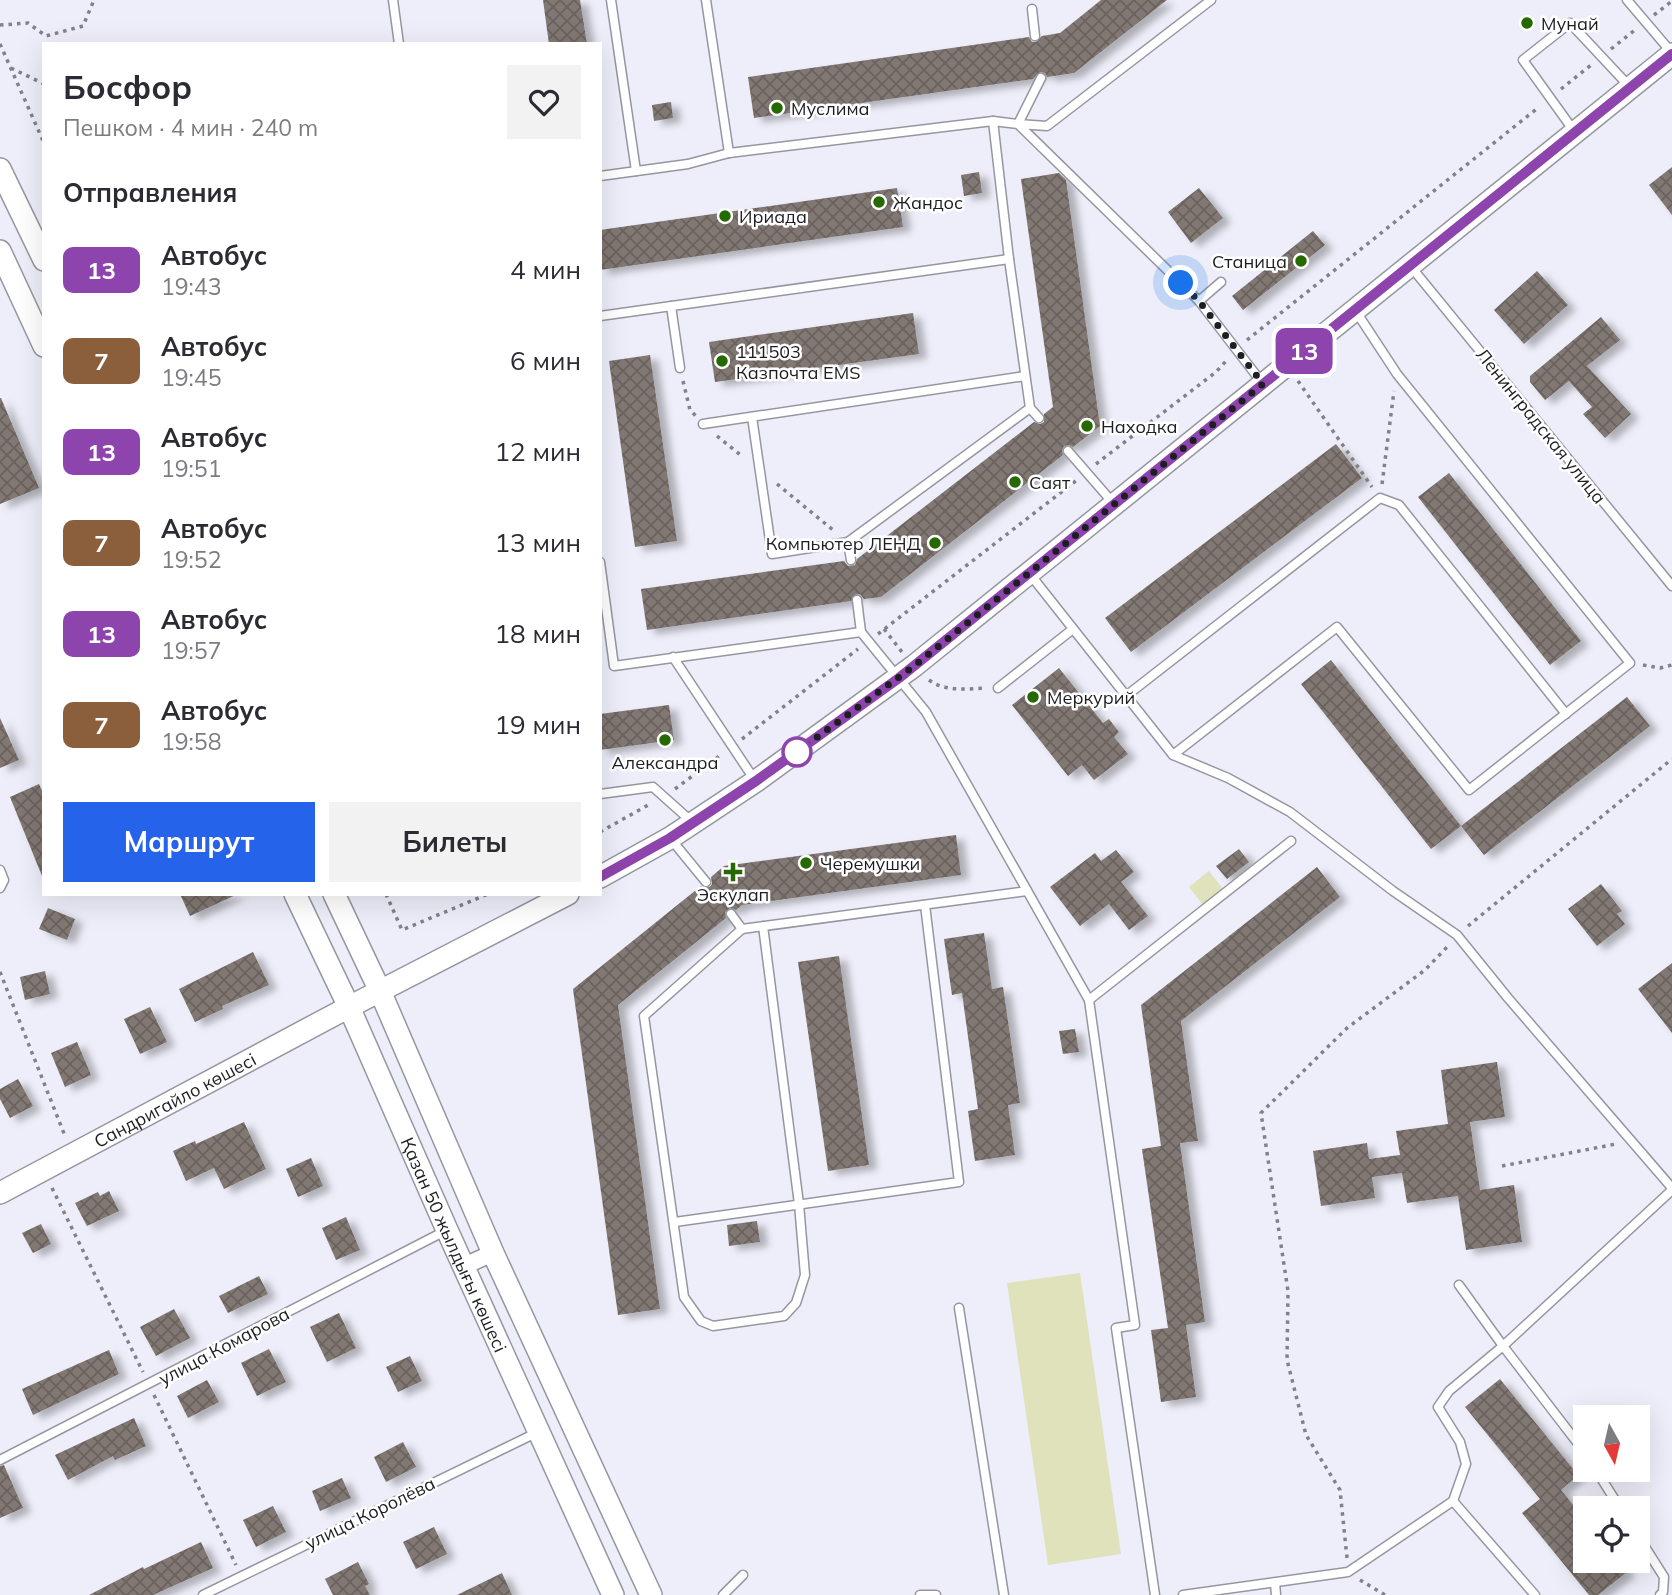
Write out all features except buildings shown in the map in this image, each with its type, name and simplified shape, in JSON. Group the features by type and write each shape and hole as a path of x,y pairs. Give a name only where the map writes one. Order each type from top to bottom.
{"street":[{"path":"602,876 670,838 756,781 906,672 1672,54"},
{"path":"0,169 42,256"},
{"path":"0,251 5,274 42,342"},
{"path":"5,274 42,258"},
{"name":"Қазан 50 жылдығы көшесі","path":"296,896 349,1007 608,1591"},
{"name":"Қазан 50 жылдығы көшесі","path":"335,896 380,991 493,1253 651,1595"},
{"path":"380,991 564,896"},
{"name":"Сандригайло көшесі","path":"0,1194 380,991"},
{"path":"464,1266 493,1253"}],"lane":[{"path":"393,0 399,42"},
{"path":"611,0 636,171"},
{"path":"706,0 729,153"},
{"path":"602,176 688,164 729,153 993,121 1046,126 1212,0"},
{"path":"1627,0 1672,54"},
{"path":"1032,9 1035,36"},
{"path":"1575,132 1523,60 1570,23 1630,88"},
{"path":"1018,124 1041,78"},
{"path":"993,121 1025,376 1030,408 1039,418"},
{"path":"1018,124 1199,301 1263,384"},
{"path":"602,316 1009,259"},
{"name":"Ленинградская улица","path":"1410,265 1672,586"},
{"path":"1199,301 1221,282"},
{"path":"671,306 680,368"},
{"path":"1173,755 1337,627 1469,790 1630,663 1397,374 1355,310"},
{"path":"703,424 1025,376"},
{"path":"752,417 772,554 848,542 1030,408"},
{"path":"1068,451 1114,504"},
{"path":"1126,695 1380,498 1399,505 1566,714"},
{"path":"848,542 851,560"},
{"path":"1029,573 1173,755 1228,778 1290,812 1393,891 1457,935 1672,1189 1503,1346 1449,1391 1438,1407 1460,1442 1466,1464 1453,1501 1348,1572 1183,1595"},
{"path":"602,577 614,666 861,632"},
{"path":"856,600 861,632 906,672 1089,1000 1136,1325 1116,1328 1155,1595"},
{"path":"998,688 1073,629"},
{"path":"673,657 756,781"},
{"path":"602,794 653,787 693,823"},
{"path":"670,838 706,881"},
{"path":"1089,1000 1291,841"},
{"path":"0,870 4,880 0,888"},
{"path":"763,926 799,1204 804,1275 796,1303 784,1316 713,1326 701,1321 684,1297 643,1016 742,929 763,926 925,905 1027,891"},
{"path":"675,1222 959,1182 925,905"},
{"path":"731,914 742,929"},
{"name":"улица Комарова","path":"0,1460 447,1230"},
{"path":"1459,1285 1573,1437"},
{"path":"959,1308 1004,1595"},
{"name":"улица Королёва","path":"203,1595 538,1432"},
{"path":"1453,1501 1535,1595"},
{"path":"1650,1555 1664,1577 1663,1592 1660,1595"},
{"path":"723,1595 743,1575"},
{"path":"1275,1583 1276,1595"},
{"path":"920,1595 936,1595"}],"path":[{"path":"0,25 28,23 47,36 83,26 94,0"},
{"path":"602,831 693,777 1216,372 1236,349 1672,1"},
{"path":"0,44 42,138"},
{"path":"9,67 42,82"},
{"path":"1286,365 1380,498"},
{"path":"1380,498 1397,374"},
{"path":"884,629 906,672 954,689 998,688"},
{"path":"1630,663 1660,668 1672,665"},
{"path":"1385,1595 1348,1572 1340,1490 1306,1435 1287,1360 1288,1291 1261,1114 1347,1028 1425,970 1457,935 1672,759"},
{"path":"387,896 402,930 483,896"},
{"path":"0,972 72,1156"},
{"path":"1502,1166 1632,1141"}],"green space":[{"path":"1209,871 1223,889 1203,905 1189,887"},
{"path":"1080,1273 1121,1554 1048,1565 1007,1283"}],"bus line":[{"name":"13","path":"602,876 670,838 756,781 899,678 1672,54"}],"place":[{"name":"Мунай","path":"1527,23"},
{"name":"Муслима","path":"777,108"},
{"name":"Жандос","path":"879,202"},
{"name":"Ириада","path":"725,216"},
{"name":"Станица","path":"1301,261"},
{"name":"111503 Казпочта EMS","path":"722,361"},
{"name":"Находка","path":"1087,426"},
{"name":"Саят","path":"1015,482"},
{"name":"Компьютер ЛЕНД","path":"935,543"},
{"name":"Меркурий","path":"1033,697"},
{"name":"Александра","path":"665,740"},
{"name":"Черемушки","path":"806,863"},
{"name":"Эскулап","path":"733,872"}],"route":[{"path":"797,752 899,678 1263,384 1199,301 1181,283"}]}
